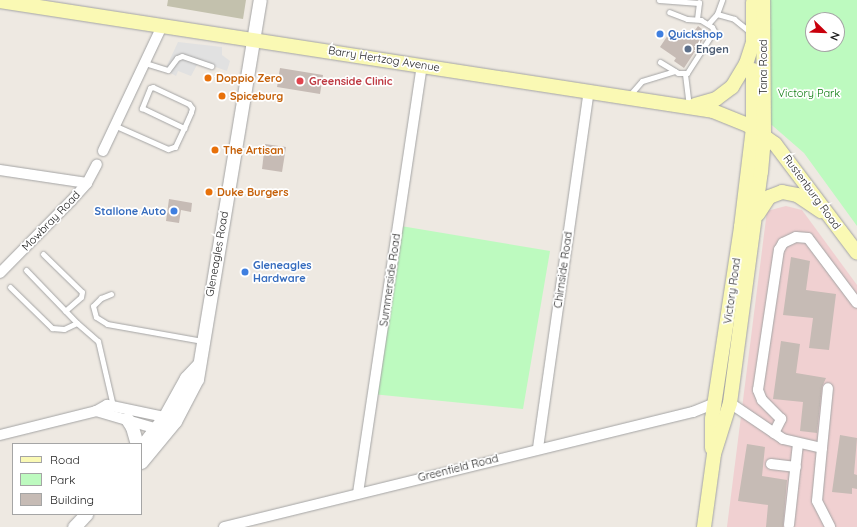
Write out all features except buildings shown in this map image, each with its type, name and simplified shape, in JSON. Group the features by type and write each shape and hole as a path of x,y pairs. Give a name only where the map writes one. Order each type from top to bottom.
{"main road":[{"name":"Tana Road","path":"754,0 753,39 758,131"},
{"name":"Tana Road","path":"758,131 763,0"},
{"name":"Barry Hertzog Avenue","path":"9,2 55,5 162,26 691,106 719,113 758,131"},
{"path":"691,106 716,99 732,87 746,64 753,39"},
{"name":"Rustenburg Road","path":"758,131 789,160 857,253"},
{"name":"Victory Road","path":"713,450 730,404 754,226 758,131"},
{"name":"Victory Road","path":"704,527 713,450 712,419 758,131"},
{"path":"754,226 764,203 772,195 782,192 802,197 832,220"},
{"path":"723,352 722,391 730,404"}],"street":[{"name":"Gleneagles Road","path":"142,460 194,386 260,0"},
{"path":"103,151 162,26"},
{"name":"Summerside Road","path":"358,493 422,66"},
{"name":"Chirnside Road","path":"538,448 589,91"},
{"name":"Mowbray Road","path":"0,273 87,183 97,164"},
{"path":"0,170 87,183"},
{"path":"774,433 780,419 762,400 758,390 779,250 783,243 796,237 808,238 857,303"},
{"path":"828,388 817,501 830,527"},
{"name":"Greenfield Road","path":"224,527 538,448 693,412 715,403"},
{"path":"730,404 774,433 798,444 822,448"},
{"path":"0,435 96,411 107,405 170,419"},
{"path":"96,411 162,430"},
{"path":"693,412 706,414 712,419"},
{"path":"127,419 132,427 137,443"},
{"name":"Gleneagles Road","path":"142,446 162,430"},
{"path":"789,525 798,444"},
{"path":"771,464 796,467"},
{"path":"74,527 85,515"}],"lane":[{"path":"659,0 699,2 697,18"},
{"path":"708,24 717,14 722,0"},
{"path":"669,12 687,19 697,18 708,24 713,29 713,35 685,74 691,106"},
{"path":"717,14 726,15 741,22 753,39"},
{"path":"145,62 168,70 177,58 182,56 211,66"},
{"path":"660,62 674,71 685,74"},
{"path":"628,97 642,81 674,71"},
{"path":"116,126 170,149 175,147 184,128 191,112 191,106 155,88 150,88 142,108 184,128"},
{"path":"43,254 82,292 80,297 66,311"},
{"path":"26,270 77,323 98,341 114,406"},
{"path":"10,287 52,328 64,329 77,323"},
{"path":"111,294 101,298 93,306 96,317 108,324 202,341"}],"shaded area":[{"path":"168,0 246,0 243,19 167,6"},
{"path":"178,42 222,47 222,55 230,61 227,71 199,61 191,76 178,71 176,76 165,70"},
{"path":"786,206 802,210 857,285 857,527 727,527 767,211"}],"green space":[{"name":"Victory Park","path":"762,0 857,0 857,226 804,153 759,114"},
{"path":"401,226 550,251 523,409 372,394"}],"place":[{"name":"Quickshop","path":"660,34"},
{"name":"Engen","path":"688,49"},
{"name":"Doppio Zero","path":"208,78"},
{"name":"Greenside Clinic","path":"300,81"},
{"name":"Spiceburg","path":"222,96"},
{"name":"The Artisan","path":"215,150"},
{"name":"Duke Burgers","path":"209,192"},
{"name":"Stallone Auto","path":"174,211"},
{"name":"Gleneagles Hardware","path":"245,272"}]}
